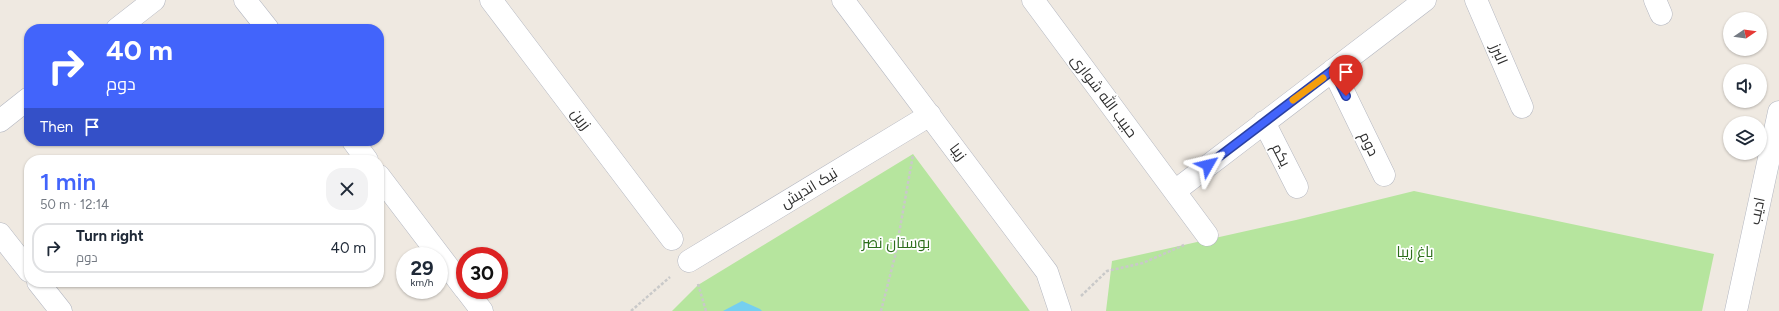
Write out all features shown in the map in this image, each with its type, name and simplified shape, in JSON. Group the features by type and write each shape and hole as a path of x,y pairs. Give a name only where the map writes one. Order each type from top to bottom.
{"street":[{"path":"123,24 154,0"},
{"path":"246,0 264,24"},
{"name":"زرین","path":"491,0 672,239"},
{"name":"زیبا","path":"843,0 1047,272 1068,306"},
{"name":"حبیب الله شواری","path":"1033,0 1207,235"},
{"path":"1175,191 1424,0"},
{"name":"البرز","path":"1476,0 1522,107"},
{"name":"دوم","path":"1333,70 1384,175"},
{"path":"0,121 24,102"},
{"name":"ادیب","path":"1736,311 1779,112"},
{"name":"نیک اندیش","path":"689,261 930,115"},
{"name":"یکم","path":"1264,122 1297,187"},
{"path":"357,146 363,155"},
{"path":"384,182 456,276"},
{"path":"0,234 24,265"},
{"path":"42,287 61,311"},
{"path":"473,299 482,311"}],"path":[{"path":"881,311 895,256 913,154"},
{"path":"1068,306 1107,271 1143,263 1207,235"},
{"path":"631,311 689,261"}],"green space":[{"name":"بوستان نصر","path":"913,154 1030,311 672,311 698,285"},
{"name":"باغ زیبا","path":"1414,191 1714,254 1702,311 1106,311 1112,261 1296,220"}],"water":[{"path":"742,301 760,309 762,311 723,311"}],"slow traffic":[{"path":"1293,100 1323,78"}],"route":[{"path":"1208,165 1333,70 1346,96"}]}
